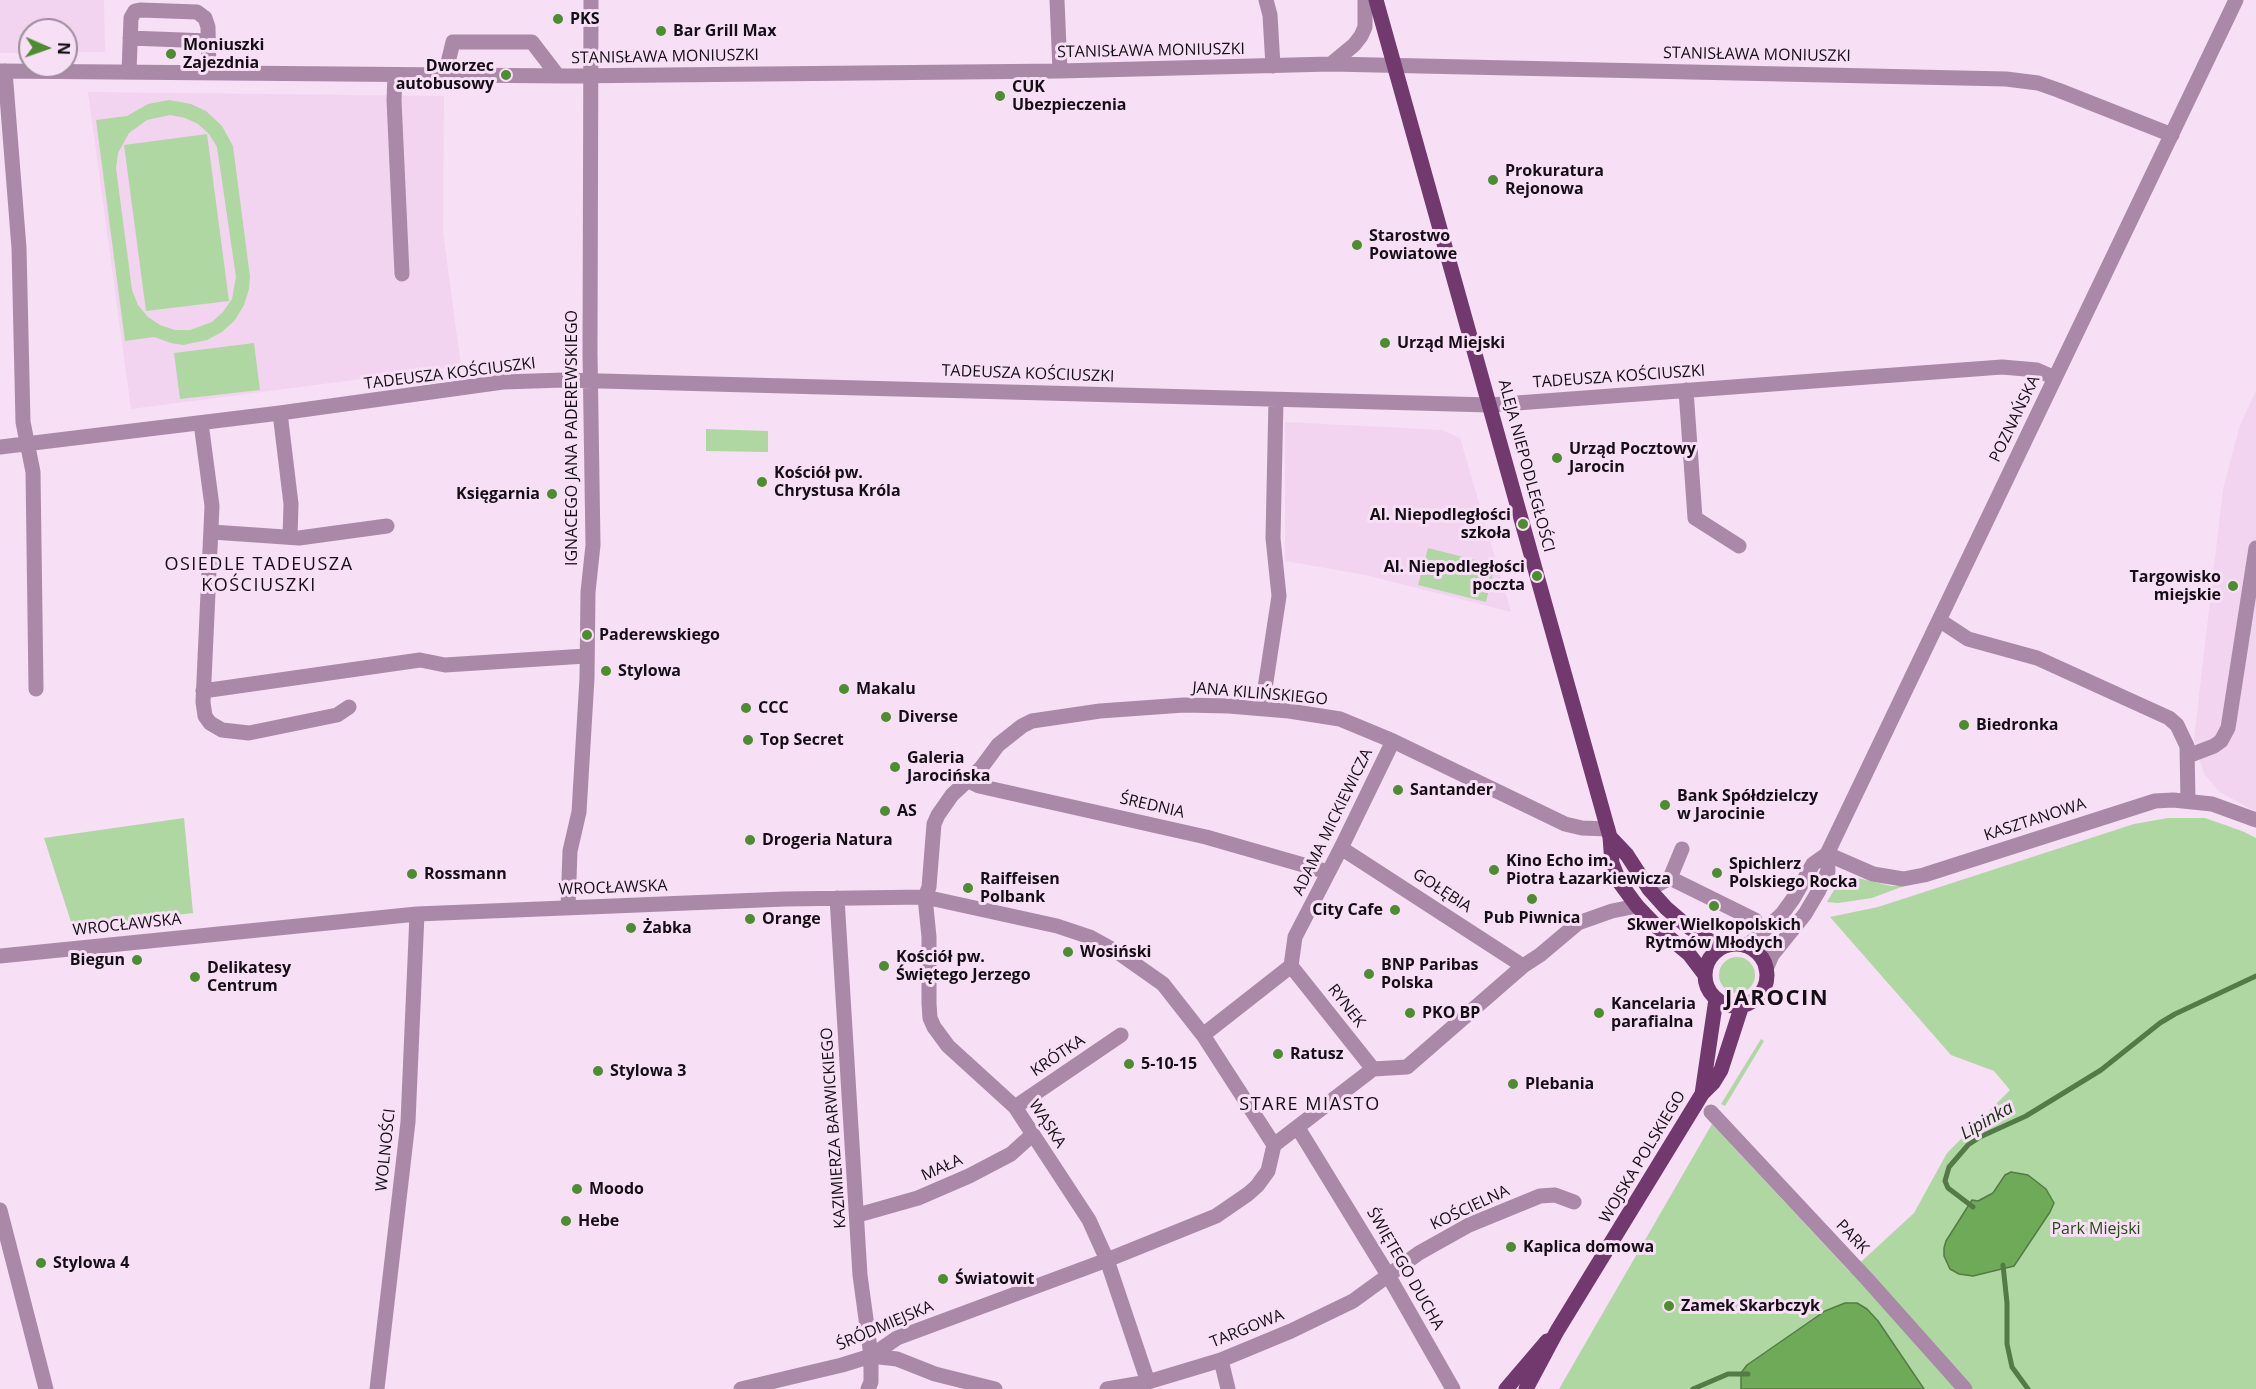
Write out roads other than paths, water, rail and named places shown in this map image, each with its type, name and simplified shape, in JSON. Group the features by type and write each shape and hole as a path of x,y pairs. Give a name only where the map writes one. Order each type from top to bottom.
{"main road":[{"name":"ALEJA NIEPODLEGŁOŚCI","path":"1376,0 1609,833 1612,863 1620,883 1637,906 1660,930 1689,954 1705,975"},
{"name":"ALEJA NIEPODLEGŁOŚCI","path":"1609,833 1627,855 1649,889 1666,908 1687,926 1721,948"},
{"path":"1733,944 1747,946 1760,955 1766,969 1763,989 1757,997 1742,1005 1724,1003 1716,999 1708,988 1705,975 1710,959 1721,948 1733,944"},
{"name":"WOJSKA POLSKIEGO","path":"1702,1094 1716,999"},
{"name":"WOJSKA POLSKIEGO","path":"1526,1389 1557,1330 1702,1094 1721,1070 1742,1005"},
{"name":"WOJSKA POLSKIEGO","path":"1506,1389 1557,1330"}],"street":[{"name":"IGNACEGO JANA PADEREWSKIEGO","path":"568,907 570,851 579,812 588,592 593,545 590,382 591,0"},
{"path":"1057,0 1060,71"},
{"path":"1266,0 1270,15 1273,66"},
{"path":"1331,64 1354,45 1361,36 1365,27 1365,0"},
{"name":"POZNAŃSKA","path":"1747,946 1782,914 1813,864 1827,854 2236,0"},
{"path":"129,72 130,18 135,11 140,10 197,12 205,18 208,27 209,72"},
{"path":"130,38 208,41"},
{"path":"445,75 453,42 532,42 558,76"},
{"name":"STANISŁAWA MONIUSZKI","path":"2,71 558,76 1060,71 1331,64 2006,79 2058,90 2172,135"},
{"path":"2,71 19,248 23,422 33,472 36,689"},
{"path":"395,75 394,100 402,274"},
{"name":"TADEUSZA KOŚCIUSZKI","path":"0,447 280,413 503,382 564,380 1490,405 2002,367 2037,370 2055,378"},
{"path":"1686,390 1695,518 1739,546"},
{"path":"1262,708 1279,596 1273,538 1276,400"},
{"path":"280,413 291,504 290,537"},
{"path":"201,423 212,506 203,691 205,716 210,723 222,730 249,732 337,715 350,707"},
{"path":"212,532 290,537 387,526"},
{"path":"2188,756 2214,746 2221,741 2228,728 2256,548"},
{"path":"1939,620 1968,639 2037,658 2169,718 2177,725 2188,756 2188,801"},
{"path":"203,691 420,660 445,665 586,656"},
{"name":"JANA KILIŃSKIEGO","path":"925,897 929,886 934,824 944,805 981,768 998,745 1022,726 1032,722 1090,712 1162,706 1229,706 1262,708 1340,719 1393,741 1565,824 1609,833"},
{"name":"ADAMA MICKIEWICZA","path":"1291,966 1294,937 1341,848 1393,741"},
{"name":"ŚREDNIA","path":"967,780 980,786 1206,837 1328,873"},
{"name":"KASZTANOWA","path":"1827,854 1877,876 1913,878 2143,804 2164,801 2212,804 2256,820"},
{"name":"GOŁĘBIA","path":"1341,848 1522,966"},
{"path":"1649,889 1670,878 1682,849"},
{"name":"POZNAŃSKA","path":"1766,969 1772,955 1805,914 1818,892 1828,871 1827,854"},
{"path":"1670,878 1755,920"},
{"name":"WROCŁAWSKA","path":"0,956 417,914 568,907 925,897 1057,926 1090,937 1119,953 1163,984 1203,1035"},
{"name":"WĄSKA","path":"925,897 928,920 930,1017 940,1037 948,1046 1016,1107 1089,1220 1107,1260 1148,1382"},
{"name":"KAZIMIERZA BARWICKIEGO","path":"837,898 860,1275 871,1356 871,1382 868,1389"},
{"path":"1291,966 1203,1035 1274,1145 1373,1069 1407,1067 1522,966 1540,955 1578,923 1612,911 1637,906"},
{"name":"WOLNOŚCI","path":"377,1389 408,1122 417,914"},
{"name":"RYNEK","path":"1291,966 1373,1069"},
{"name":"KRÓTKA","path":"1016,1107 1121,1035"},
{"name":"PARK","path":"1711,1112 1868,1279 1965,1389"},
{"name":"ŚWIĘTEGO DUCHA","path":"1298,1128 1388,1275 1454,1389"},
{"name":"MAŁA","path":"858,1215 918,1198 969,1176 1011,1154 1032,1135"},
{"name":"ŚRÓDMIEJSKA","path":"741,1389 871,1356 897,1338 1107,1260 1216,1216 1257,1186 1268,1171 1274,1145"},
{"name":"KOŚCIELNA","path":"1388,1275 1419,1253 1469,1225 1540,1196 1555,1195 1574,1202"},
{"path":"0,1209 6,1255 46,1389"},
{"name":"TARGOWA","path":"1107,1389 1148,1382 1221,1360 1291,1331 1353,1301 1375,1287 1388,1275"},
{"path":"871,1356 897,1359 935,1374 995,1389"},
{"path":"1221,1360 1228,1389"}],"waterway":[{"name":"Lipinka","path":"1973,1207 1948,1188 1945,1181 1949,1167 1968,1145 2026,1116 2101,1070 2160,1023 2175,1014 2256,976"},
{"name":"Lipinka","path":"2003,1265 2007,1303 2007,1344 2012,1367 2028,1389"},
{"name":"Lipinka","path":"1693,1389 1728,1374 1748,1374"}],"place":[{"name":"PKS","path":"558,19"},
{"name":"Bar Grill Max","path":"661,31"},
{"name":"Moniuszki Zajezdnia","path":"171,54"},
{"name":"Dworzec autobusowy","path":"506,75"},
{"name":"CUK Ubezpieczenia","path":"1000,96"},
{"name":"Prokuratura Rejonowa","path":"1493,180"},
{"name":"Starostwo Powiatowe","path":"1357,245"},
{"name":"Urząd Miejski","path":"1385,343"},
{"name":"Urząd Pocztowy Jarocin","path":"1557,458"},
{"name":"Kościół pw. Chrystusa Króla","path":"762,482"},
{"name":"Księgarnia","path":"552,494"},
{"name":"Al. Niepodległości szkoła","path":"1523,524"},
{"name":"Al. Niepodległości poczta","path":"1537,576"},
{"name":"Targowisko miejskie","path":"2233,586"},
{"name":"Paderewskiego","path":"587,635"},
{"name":"Stylowa","path":"606,671"},
{"name":"Makalu","path":"844,689"},
{"name":"CCC","path":"746,708"},
{"name":"Diverse","path":"886,717"},
{"name":"Biedronka","path":"1964,725"},
{"name":"Top Secret","path":"748,740"},
{"name":"Galeria Jarocińska","path":"895,767"},
{"name":"Santander","path":"1398,790"},
{"name":"Bank Spółdzielczy w Jarocinie","path":"1665,805"},
{"name":"AS","path":"885,811"},
{"name":"Drogeria Natura","path":"750,840"},
{"name":"Kino Echo im. Piotra Łazarkiewicza","path":"1494,870"},
{"name":"Spichlerz Polskiego Rocka","path":"1717,873"},
{"name":"Rossmann","path":"412,874"},
{"name":"Raiffeisen Polbank","path":"968,888"},
{"name":"Pub Piwnica","path":"1532,899"},
{"name":"Skwer Wielkopolskich Rytmów Młodych","path":"1714,906"},
{"name":"City Cafe","path":"1395,910"},
{"name":"Orange","path":"750,919"},
{"name":"Żabka","path":"631,928"},
{"name":"Wosiński","path":"1068,952"},
{"name":"Biegun","path":"137,960"},
{"name":"Kościół pw. Świętego Jerzego","path":"884,966"},
{"name":"BNP Paribas Polska","path":"1369,974"},
{"name":"Delikatesy Centrum","path":"195,977"},
{"name":"PKO BP","path":"1410,1013"},
{"name":"Kancelaria parafialna","path":"1599,1013"},
{"name":"Ratusz","path":"1278,1054"},
{"name":"5-10-15","path":"1129,1064"},
{"name":"Stylowa 3","path":"598,1071"},
{"name":"Plebania","path":"1513,1084"},
{"name":"Moodo","path":"577,1189"},
{"name":"Hebe","path":"566,1221"},
{"name":"Kaplica domowa","path":"1511,1247"},
{"name":"Stylowa 4","path":"41,1263"},
{"name":"Światowit","path":"943,1279"},
{"name":"Zamek Skarbczyk","path":"1669,1306"}],"district":[{"name":"OSIEDLE TADEUSZA KOŚCIUSZKI","path":"259,575"},
{"name":"JAROCIN","path":"1777,999"},
{"name":"STARE MIASTO","path":"1310,1105"}],"park label":[{"name":"Park Miejski","path":"2096,1229"}]}
